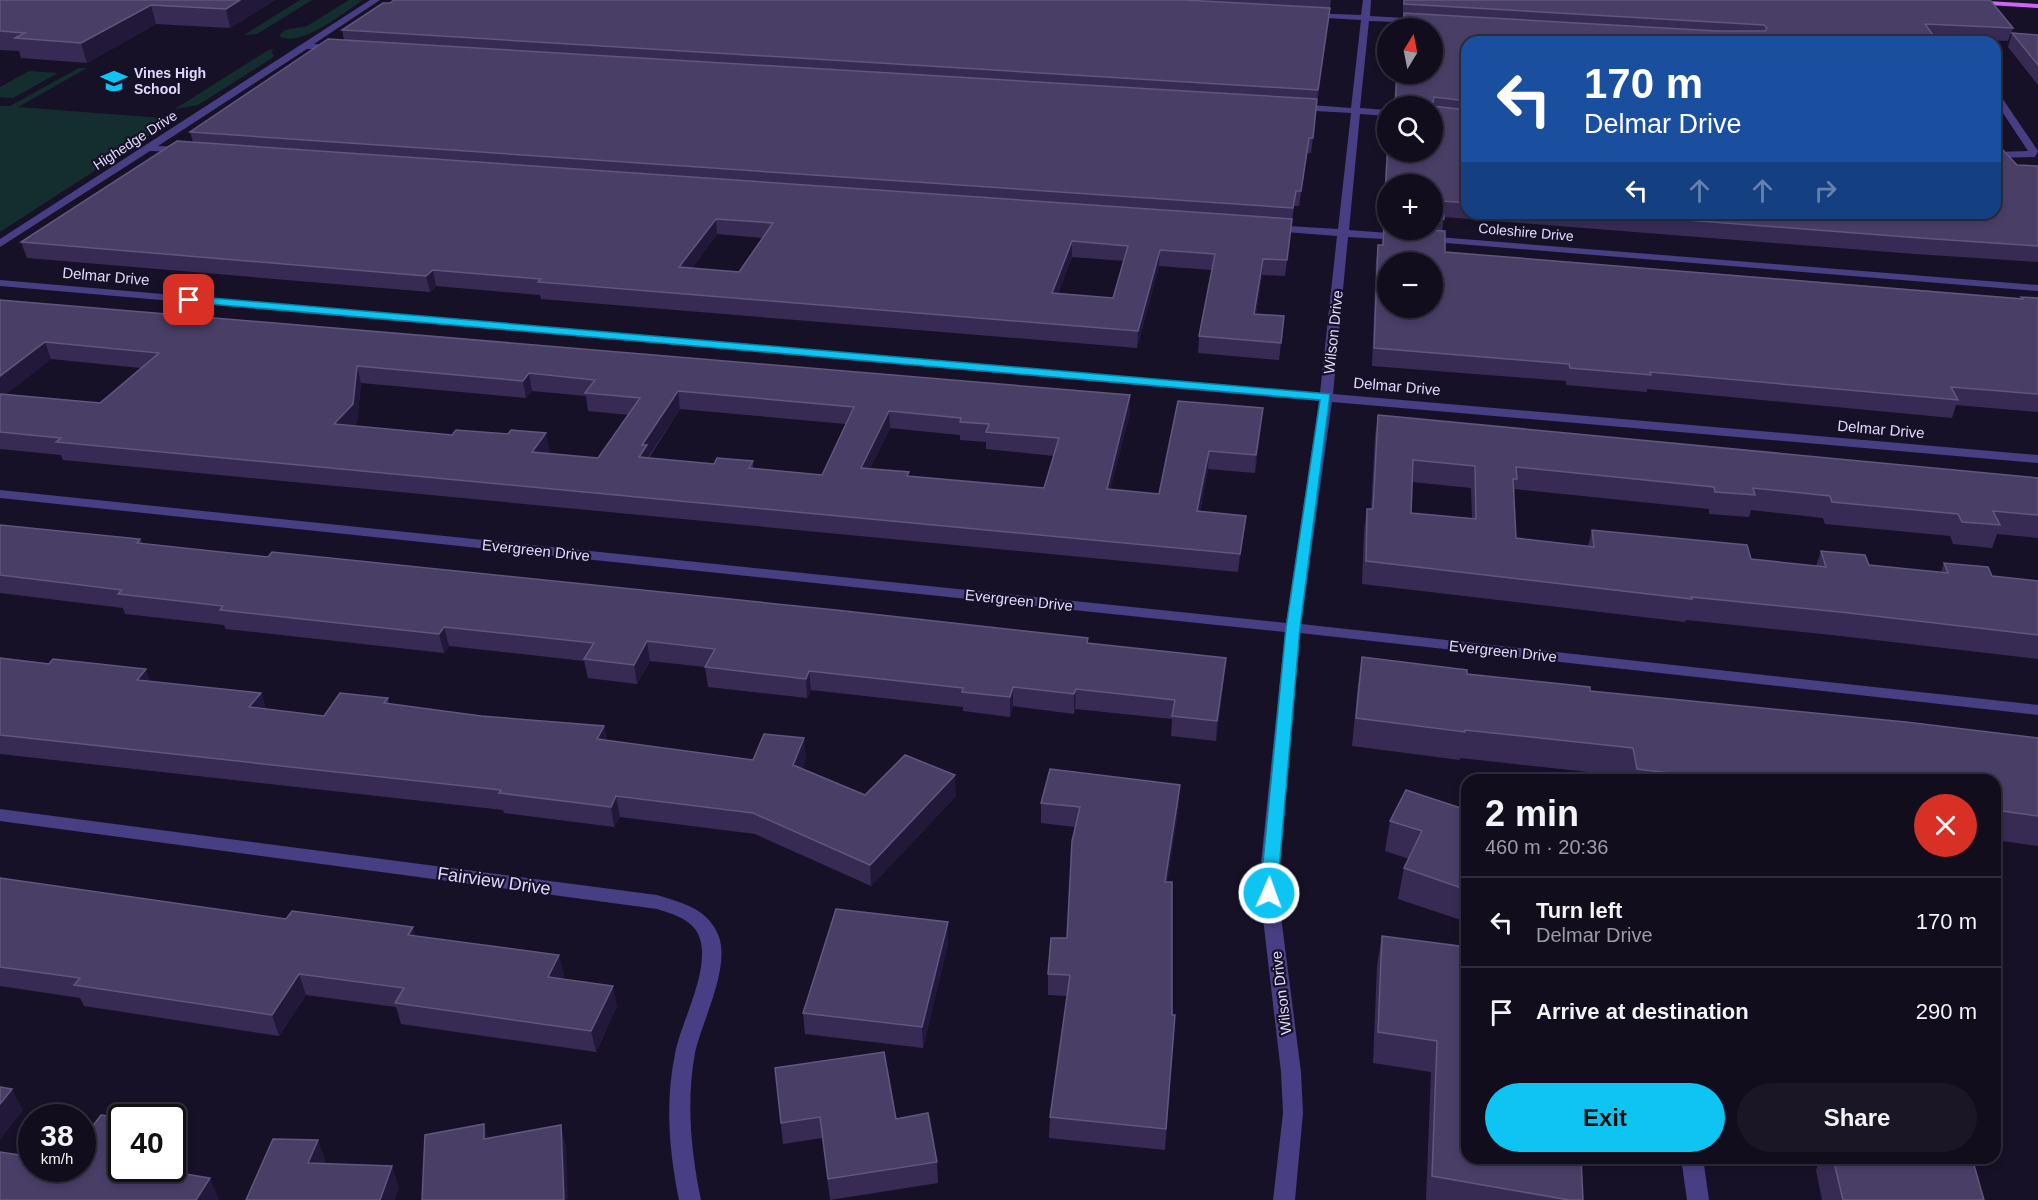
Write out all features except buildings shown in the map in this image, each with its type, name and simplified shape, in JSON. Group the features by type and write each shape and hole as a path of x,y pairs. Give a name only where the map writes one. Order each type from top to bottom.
{"main road":[{"path":"1961,2 2038,6"}],"street":[{"name":"Highedge Drive","path":"0,244 376,0"},
{"name":"Wilson Drive","path":"1284,1200 1293,1113 1269,893 1269,872 1293,628 1326,397 1367,0"},
{"path":"1295,14 1377,19"},
{"path":"305,46 341,48"},
{"path":"2001,103 2031,146 2032,155 2001,155"},
{"path":"1285,106 1377,112"},
{"path":"149,148 196,151"},
{"name":"Coleshire Drive","path":"1260,227 2038,288"},
{"name":"Delmar Drive","path":"0,284 2038,459"},
{"name":"Evergreen Drive","path":"0,494 1293,628 2038,710"},
{"name":"Fairview Drive","path":"0,815 645,901 691,912 711,940 710,969 685,1054 680,1121 690,1200"},
{"path":"1693,1164 1698,1200"}],"green space":[{"path":"300,0 312,0 257,34 244,35"},
{"path":"349,0 363,0 310,33 288,39 279,36 285,30 307,26"},
{"path":"270,49 275,50 271,51 274,56 272,58 198,105 175,109"},
{"path":"79,68 87,68 18,107 162,118 160,120 164,126 0,232 0,106 10,106"},
{"path":"29,71 58,73 13,98 0,97 0,87"}],"place":[{"name":"Vines High School","path":"114,81"}],"route":[{"path":"189,300 1326,397 1293,628 1269,872 1269,893"}]}
